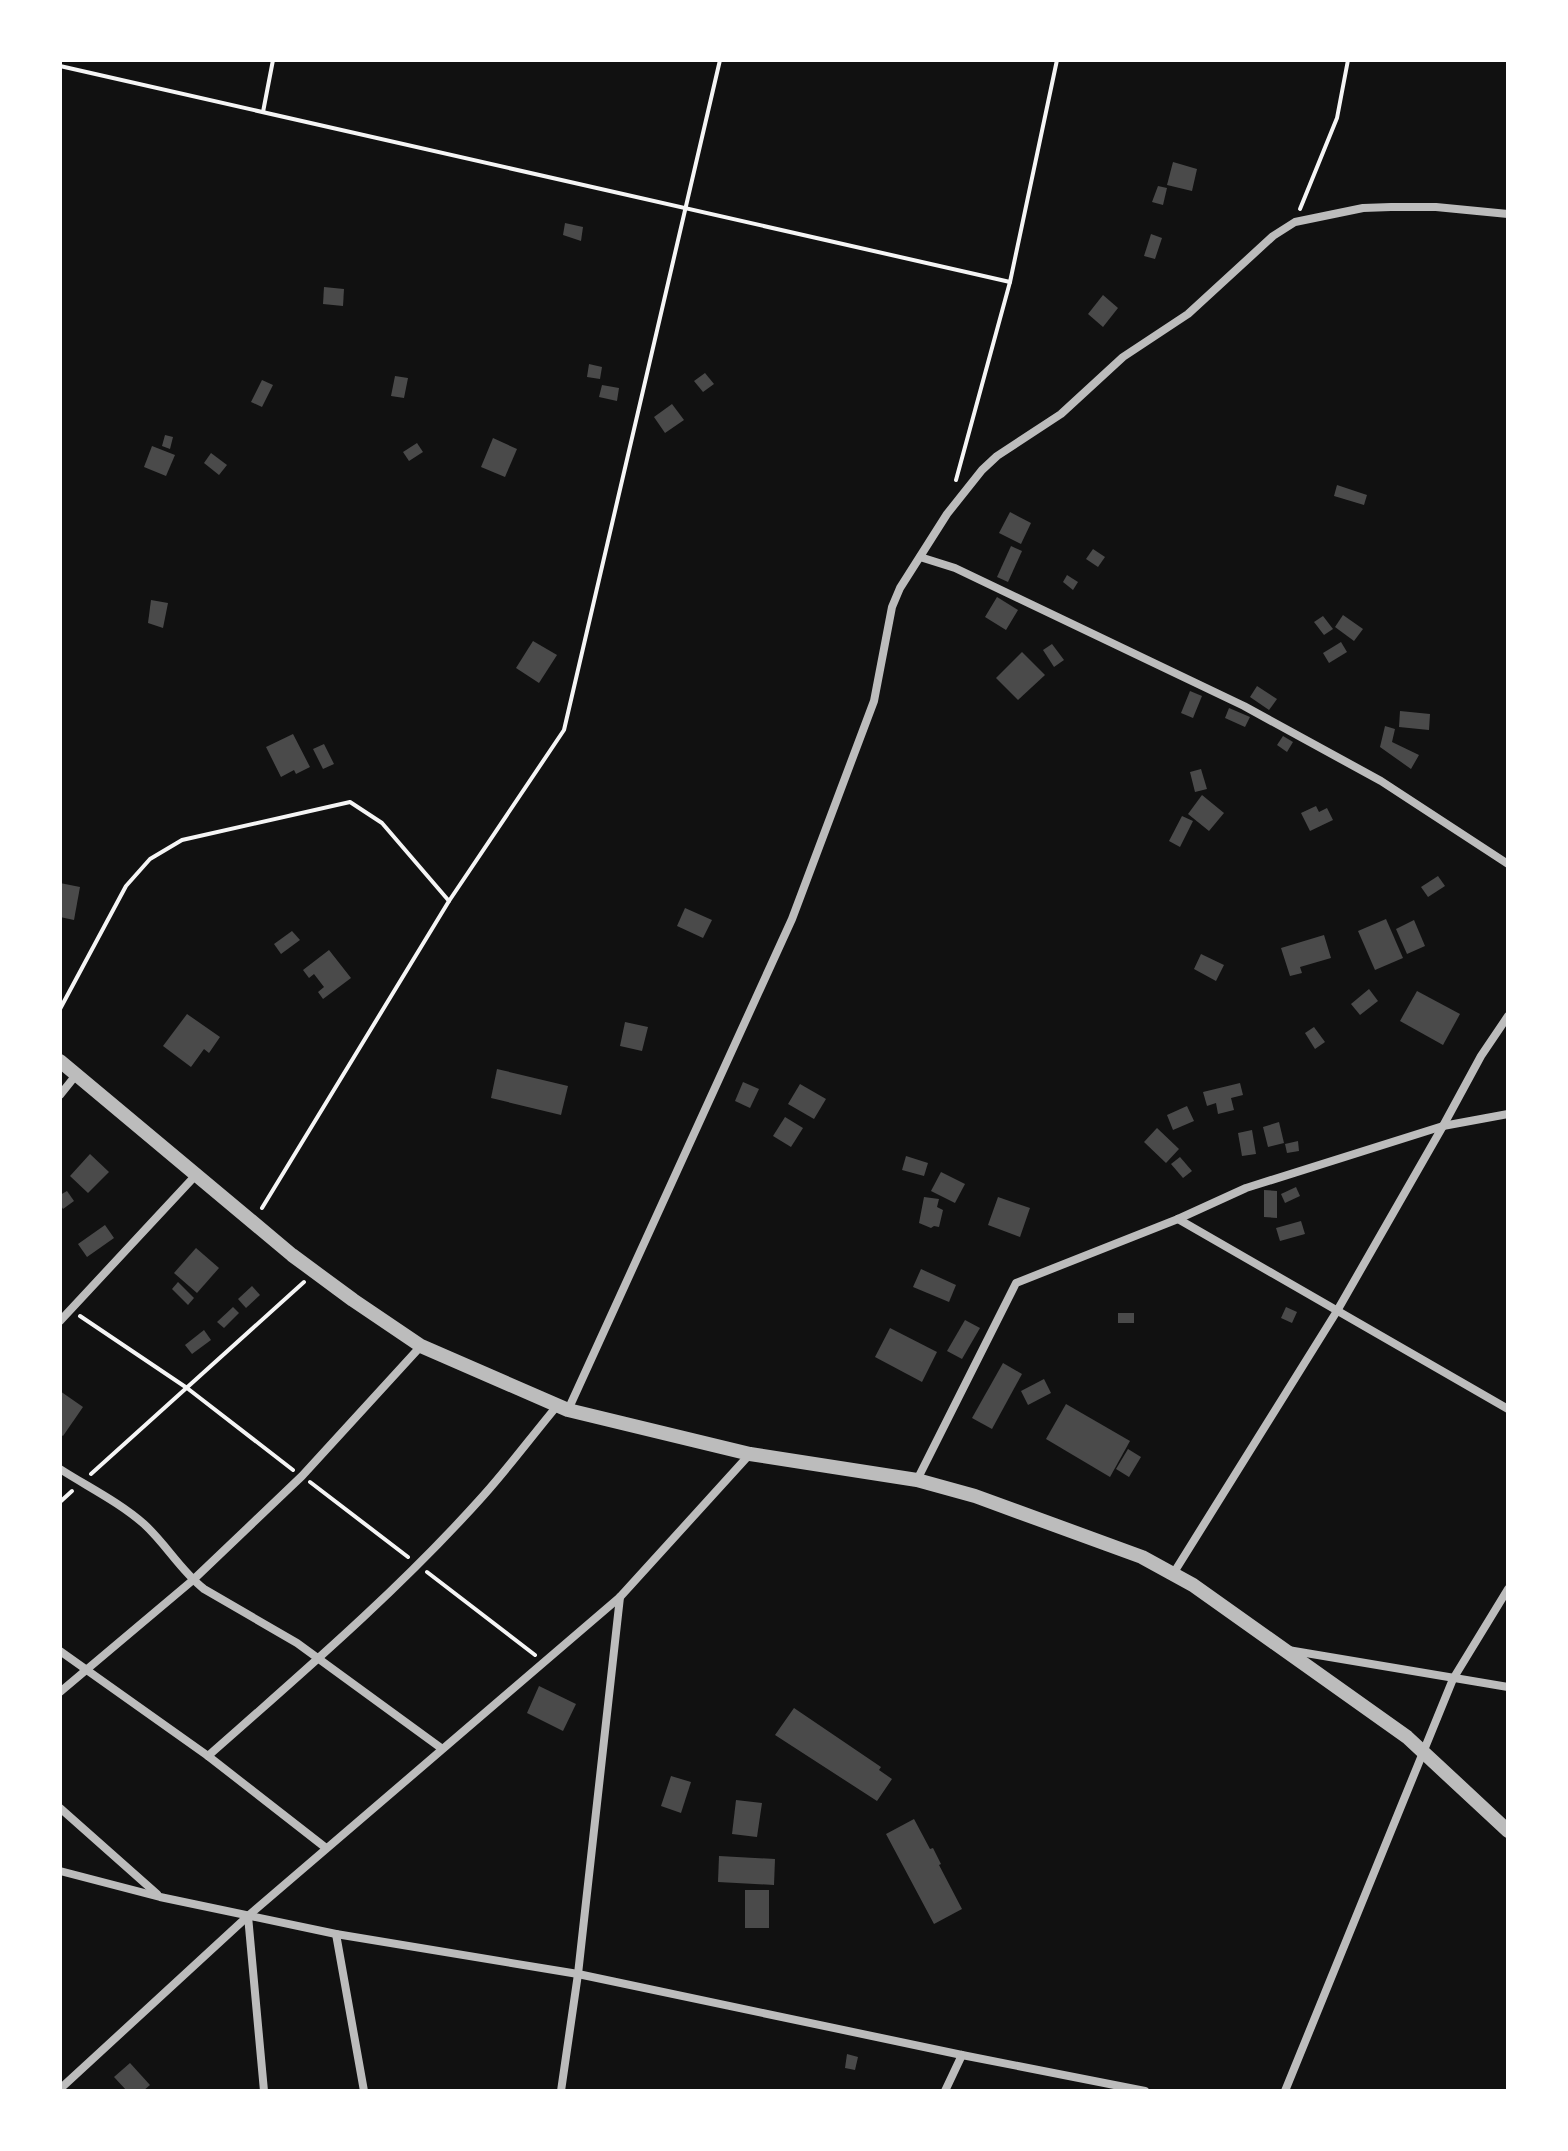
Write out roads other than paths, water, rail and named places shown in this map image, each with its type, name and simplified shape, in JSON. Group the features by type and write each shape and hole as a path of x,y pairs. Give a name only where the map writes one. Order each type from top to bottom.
{"street":[{"path":"208,1756 418,1565 563,1408 792,919 874,701 892,607 900,588 947,514 982,470 997,456 1061,414 1123,357 1188,314 1273,236 1295,222 1363,208 1436,207 1508,214"},
{"path":"920,557 955,568 1244,706 1381,781 1508,864"},
{"path":"1173,1574 1337,1311 1474,1067 1508,1016"},
{"path":"60,1061 314,1272 421,1346 563,1408 750,1454 917,1480 975,1496 1142,1557 1173,1574 1285,1649 1424,1751 1508,1831"},
{"path":"60,1095 76,1075"},
{"path":"917,1480 1013,1285 1178,1219 1246,1188 1443,1126 1508,1114"},
{"path":"60,1321 195,1176"},
{"path":"1178,1219 1508,1409"},
{"path":"60,1692 193,1580 302,1476 421,1346"},
{"path":"60,2089 248,1916 620,1597 750,1454"},
{"path":"60,1469 124,1507 146,1526 193,1580 216,1597 297,1643 441,1748"},
{"path":"1285,2091 1453,1679 1508,1589"},
{"path":"561,2091 578,1974 620,1597"},
{"path":"1285,1649 1508,1687"},
{"path":"60,1651 208,1756 326,1848"},
{"path":"60,1808 160,1897"},
{"path":"60,1871 160,1897 336,1934 578,1974 1145,2091"},
{"path":"248,1916 264,2091"},
{"path":"336,1934 364,2091"},
{"path":"945,2091 962,2055"}]}
